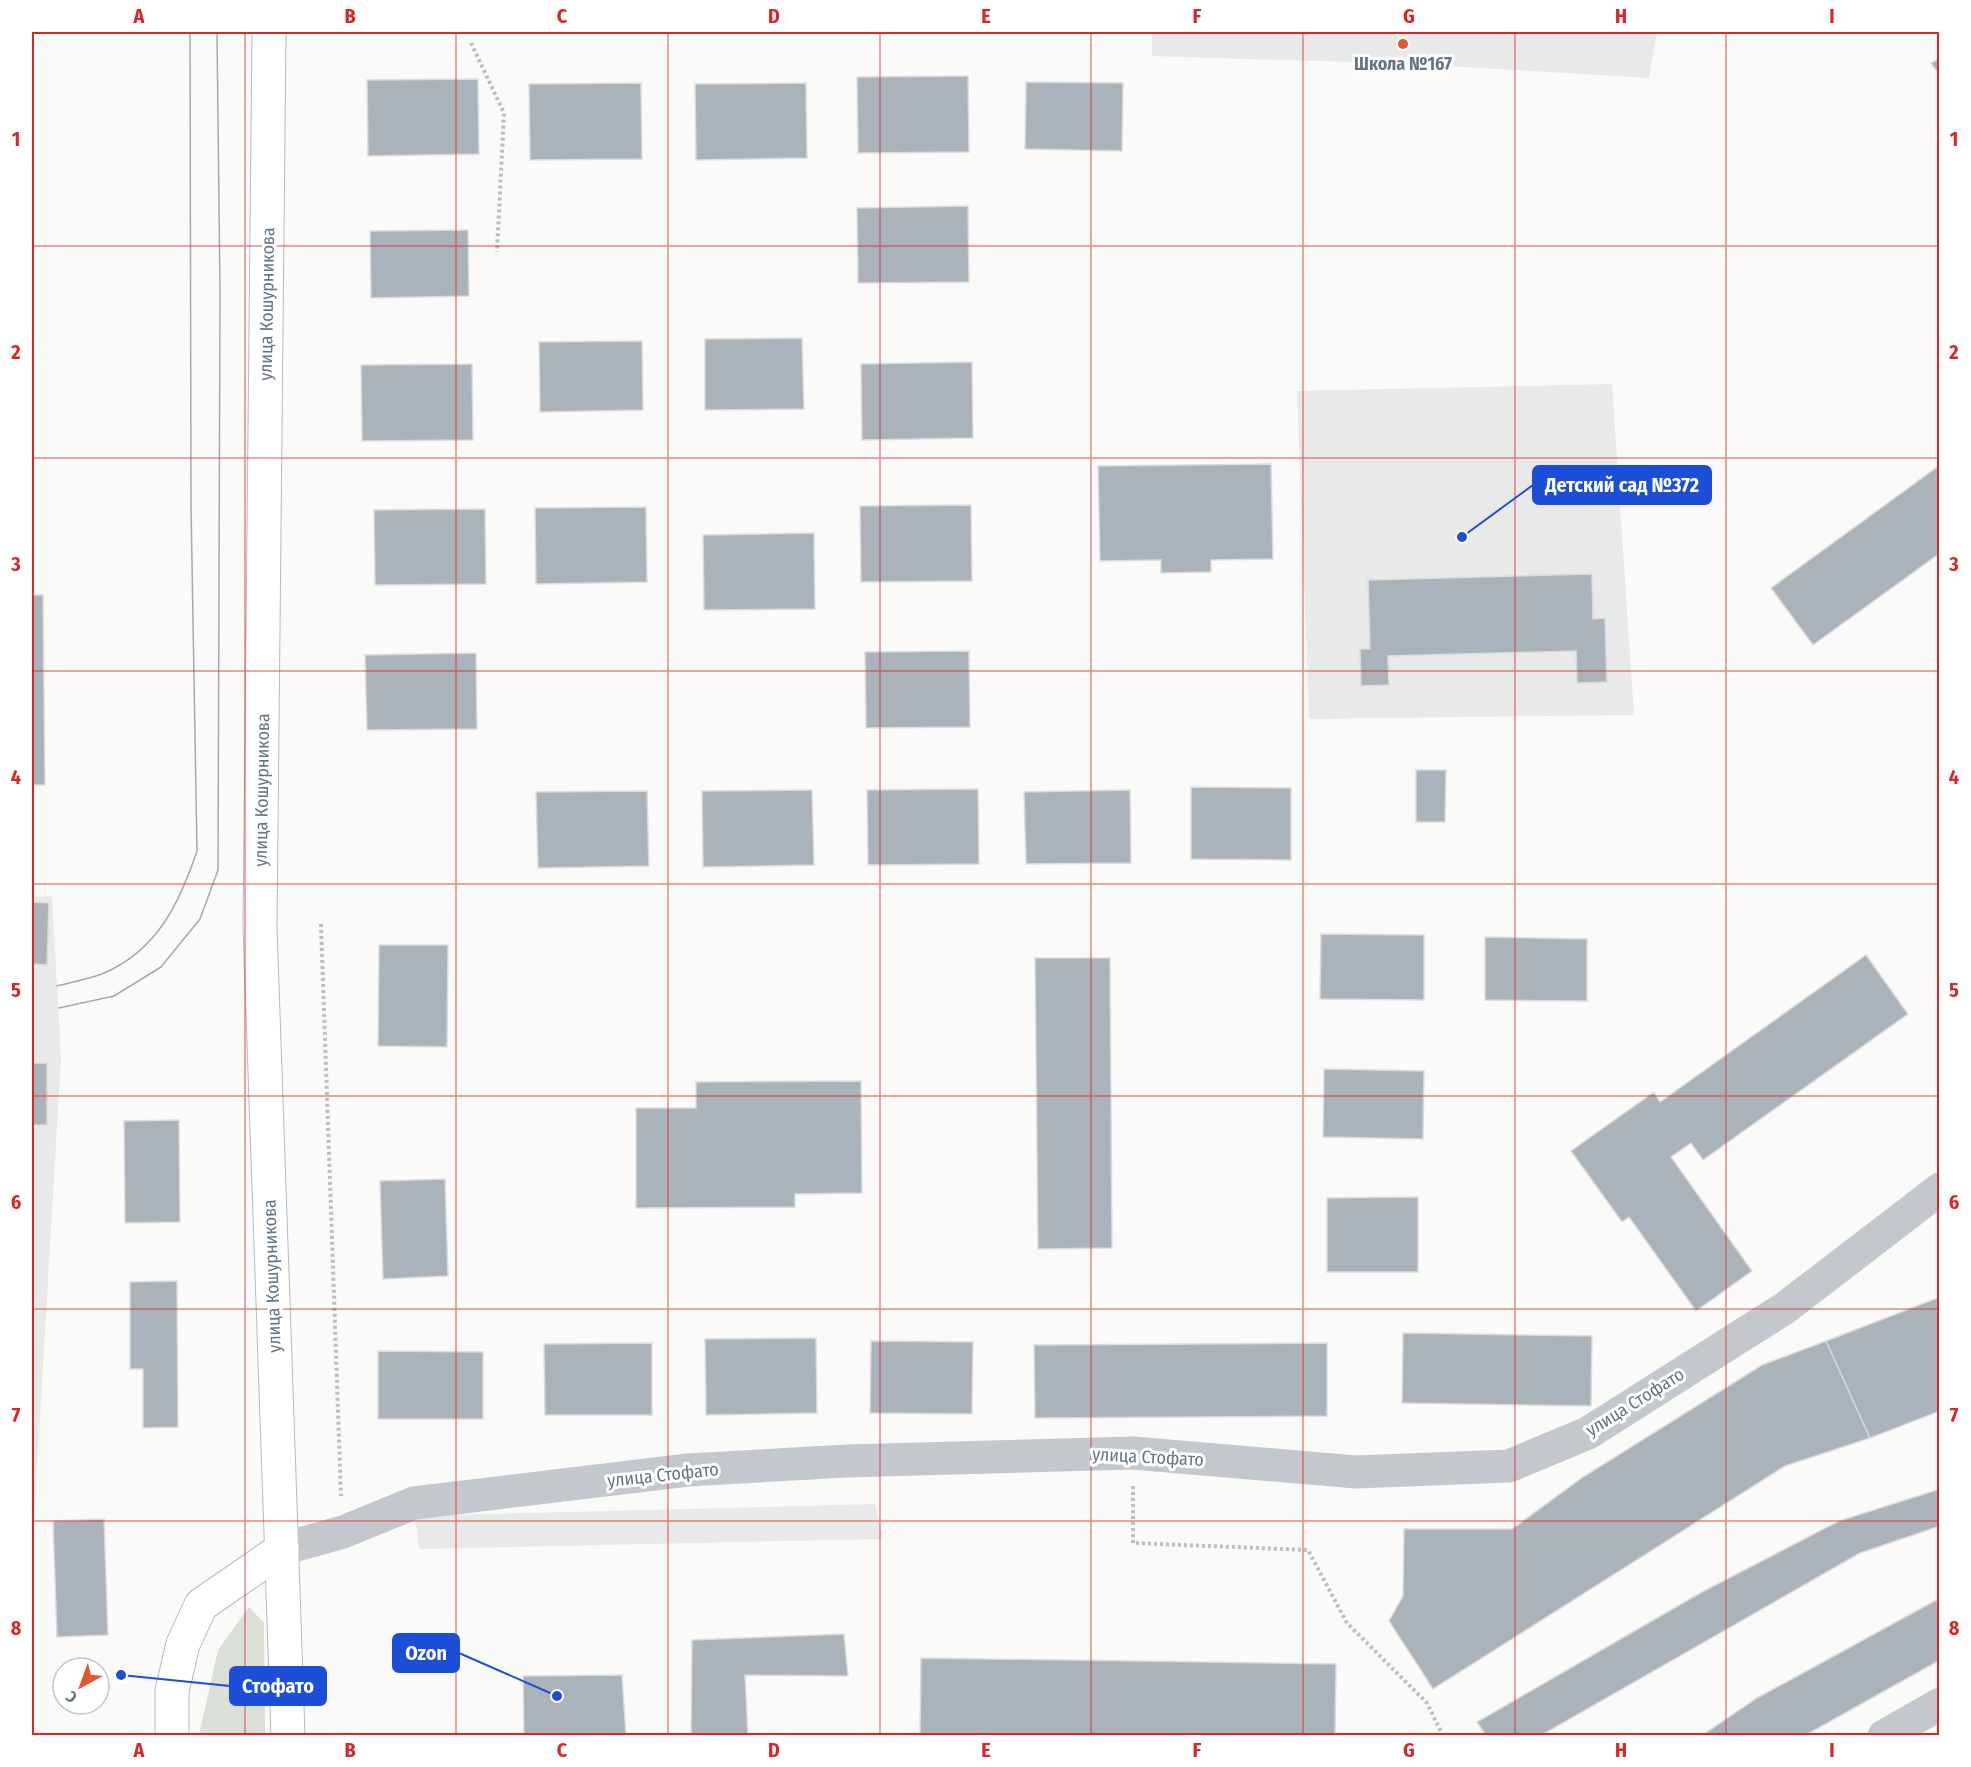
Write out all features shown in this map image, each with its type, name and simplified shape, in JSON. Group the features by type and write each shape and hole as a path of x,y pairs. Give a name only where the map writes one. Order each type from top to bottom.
{"main road":[{"name":"улица Кошурникова","path":"269,32 261,927 288,1736"},
{"path":"172,1736 172,1691 183,1644 201,1605 282,1549"}],"street":[{"name":"улица Стофато","path":"282,1549 343,1532 414,1503 688,1470 858,1461 1133,1453 1356,1472 1509,1466 1588,1433 1785,1308 1940,1189"},
{"path":"1884,1736 1940,1704"}],"path":[{"path":"471,43 504,113 497,252"},
{"path":"321,924 343,1532"},
{"path":"1133,1453 1133,1543 1308,1550 1347,1623 1427,1703 1443,1736"}],"shaded area":[{"name":"Школа №167","path":"1152,32 1657,32 1649,78 1415,64 1152,56"},
{"path":"1612,384 1634,715 1309,719 1297,391"},
{"path":"52,896 61,1058 32,1554 32,897"},
{"path":"875,1504 883,1539 419,1549 415,1516"},
{"path":"249,1607 264,1623 265,1735 199,1735 218,1650"}],"building":[{"path":"1940,58 1940,76 1931,63"},
{"path":"968,76 969,152 858,153 857,77"},
{"path":"478,79 479,154 368,156 367,80"},
{"path":"1026,82 1123,83 1122,151 1025,149"},
{"path":"641,83 642,159 530,160 529,84"},
{"path":"806,83 807,158 696,160 695,84"},
{"path":"968,206 969,282 858,283 857,208"},
{"path":"468,230 469,296 371,298 370,231"},
{"path":"802,338 804,409 705,410 705,339"},
{"path":"642,341 643,410 540,412 539,342"},
{"path":"972,362 973,438 862,440 861,364"},
{"path":"472,364 473,440 362,441 361,365"},
{"path":"1271,464 1273,559 1211,560 1211,572 1161,573 1161,560 1100,561 1098,466"},
{"path":"1940,465 1940,553 1813,645 1771,588"},
{"path":"971,505 972,581 861,582 860,506"},
{"path":"646,507 647,582 536,584 535,508"},
{"path":"485,509 486,584 375,585 374,510"},
{"path":"814,533 815,609 704,610 703,535"},
{"path":"1592,574 1593,619 1605,618 1607,682 1577,683 1576,651 1388,656 1389,685 1361,686 1360,649 1370,649 1368,580"},
{"path":"32,595 43,595 45,785 32,785"},
{"path":"969,651 970,727 866,728 865,652"},
{"path":"476,653 477,729 367,730 365,655"},
{"path":"1416,770 1446,770 1445,822 1416,822"},
{"path":"1191,787 1291,788 1291,860 1191,859"},
{"path":"978,789 979,864 868,865 867,790"},
{"path":"812,790 814,865 703,867 702,791"},
{"path":"1130,790 1131,863 1026,864 1024,792"},
{"path":"647,791 649,866 538,868 536,792"},
{"path":"32,902 49,903 47,965 32,964"},
{"path":"1321,934 1424,935 1424,1000 1320,999"},
{"path":"1485,937 1587,939 1587,1001 1485,1000"},
{"path":"379,945 448,945 447,1047 378,1046"},
{"path":"1866,955 1908,1014 1703,1160 1691,1143 1671,1157 1752,1271 1696,1311 1629,1217 1622,1222 1571,1151 1654,1092 1660,1102"},
{"path":"1035,958 1110,958 1112,1248 1038,1249"},
{"path":"32,1063 47,1063 47,1125 32,1125"},
{"path":"1324,1069 1424,1071 1423,1139 1323,1137"},
{"path":"861,1081 862,1193 795,1194 795,1207 636,1208 636,1108 696,1108 696,1082"},
{"path":"179,1120 180,1222 125,1223 124,1121"},
{"path":"445,1179 448,1276 383,1279 380,1181"},
{"path":"1418,1197 1418,1272 1327,1272 1327,1198"},
{"path":"177,1281 178,1427 143,1428 143,1369 130,1369 130,1282"},
{"path":"1940,1297 1940,1411 1870,1438 1826,1341"},
{"path":"1403,1333 1592,1336 1591,1406 1402,1403"},
{"path":"816,1338 817,1413 706,1415 705,1339"},
{"path":"871,1341 973,1342 972,1414 870,1413"},
{"path":"1826,1341 1870,1438 1785,1466 1433,1689 1389,1621 1403,1596 1404,1529 1512,1529 1583,1477 1762,1365"},
{"path":"652,1343 652,1415 545,1415 544,1344"},
{"path":"1327,1343 1327,1416 1035,1418 1034,1345"},
{"path":"378,1351 483,1352 483,1419 378,1419"},
{"path":"1940,1489 1940,1526 1860,1553 1540,1736 1486,1736 1477,1722 1702,1592 1839,1521"},
{"path":"104,1519 108,1635 57,1637 53,1521"},
{"path":"1940,1598 1940,1660 1804,1736 1701,1736 1757,1698"},
{"path":"844,1634 848,1676 745,1675 748,1736 691,1736 692,1640"},
{"path":"921,1658 1336,1664 1335,1736 920,1736"},
{"path":"622,1675 626,1736 524,1736 523,1676"}],"tram line":[{"path":"57,986 102,974 138,953 163,924 174,907 197,851 191,505 190,32"},
{"path":"59,1008 114,996 161,967 200,919 218,870 220,291 217,32"}],"place":[{"name":"Школа №167","path":"1403,44"},
{"name":"Детский сад №372","path":"1462,537"},
{"name":"Стофато","path":"121,1675"},
{"name":"Ozon","path":"557,1696"}]}
